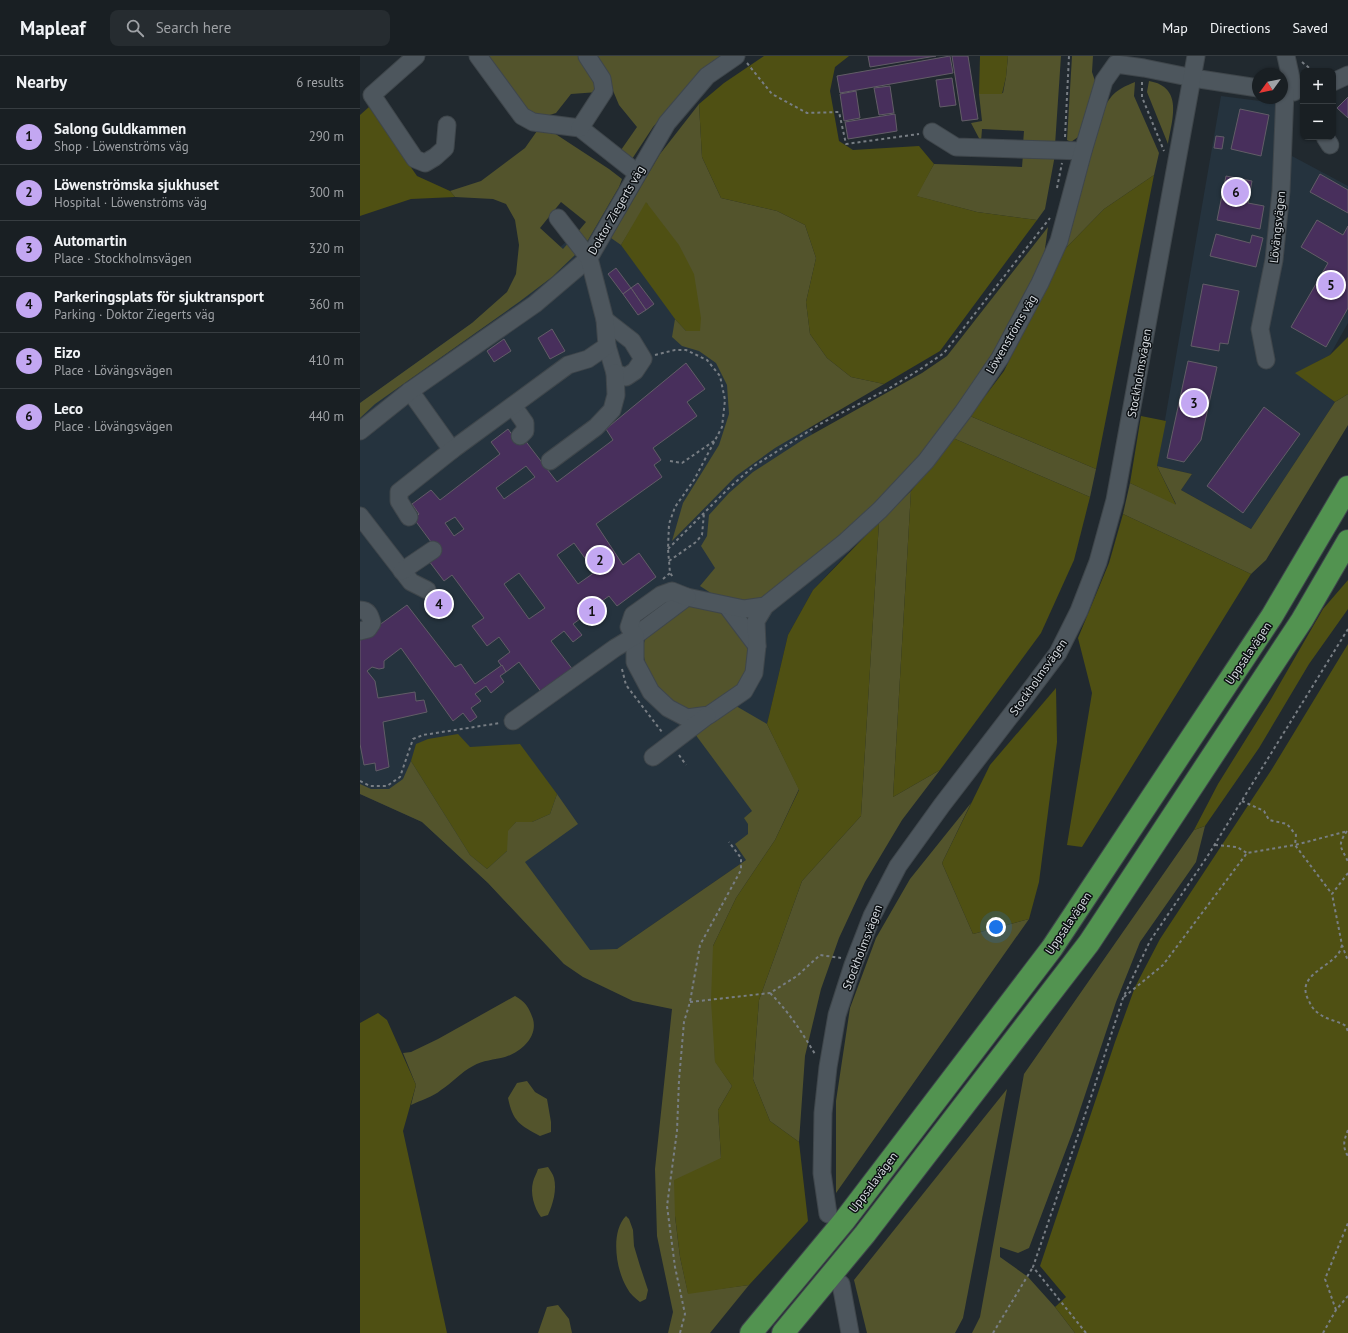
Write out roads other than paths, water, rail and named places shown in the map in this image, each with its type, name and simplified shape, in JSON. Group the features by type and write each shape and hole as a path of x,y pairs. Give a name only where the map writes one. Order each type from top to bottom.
{"highway":[{"name":"Uppsalavägen","path":"751,1333 844,1221 1052,948 1272,616 1348,487"},
{"name":"Uppsalavägen","path":"783,1333 865,1234 1089,944 1302,620 1348,541"}],"street":[{"path":"416,56 372,95 415,159 425,163 445,148 447,125"},
{"path":"478,56 522,116 533,122 580,128 637,173"},
{"path":"580,128 604,91 602,79 587,56"},
{"name":"Stockholmsvägen","path":"828,1214 822,1173 823,1113 828,1067 837,1015 853,965 872,916 898,866 937,811 1058,652 1079,611 1098,562 1115,500 1196,56"},
{"name":"Lövängsvägen","path":"1266,360 1260,329 1275,252 1293,58"},
{"name":"Doktor Ziegerts väg","path":"360,432 410,391 534,304 589,258 666,123 707,76 741,59"},
{"name":"Löwenströms väg","path":"635,636 635,662 651,692 668,708 688,718 709,715 744,691 754,673 757,646 756,621 766,606 844,543 880,510 926,461 963,412 1000,358 1040,283 1059,241 1083,151 1104,81 1115,60 1144,68 1193,78"},
{"path":"1336,81 1348,75"},
{"path":"1193,78 1252,87"},
{"path":"932,132 956,147 1083,151"},
{"path":"550,461 596,427 612,410 616,395 615,373 608,346 605,320 589,258 558,218"},
{"path":"605,320 632,341 643,358 635,371 626,377 615,373"},
{"path":"410,517 399,501 399,492 452,450 568,365 588,359 608,346"},
{"path":"410,391 452,450"},
{"path":"513,406 525,423 525,432 520,436"},
{"path":"360,516 411,582 427,590"},
{"path":"402,571 433,550"},
{"path":"512,721 615,648 635,636 687,597 744,609 766,606"},
{"path":"727,606 757,646"},
{"path":"360,610 365,610 370,615 372,623 368,628 360,631"},
{"path":"653,757 709,715"},
{"path":"841,1284 850,1333"}],"place":[{"name":"Leco","path":"1236,192"},
{"name":"Eizo","path":"1331,285"},
{"name":"Automartin","path":"1194,403"},
{"name":"Löwenströmska sjukhuset","path":"600,560"},
{"name":"Parkeringsplats för sjuktransport","path":"439,604"},
{"name":"Salong Guldkammen","path":"592,611"}]}
